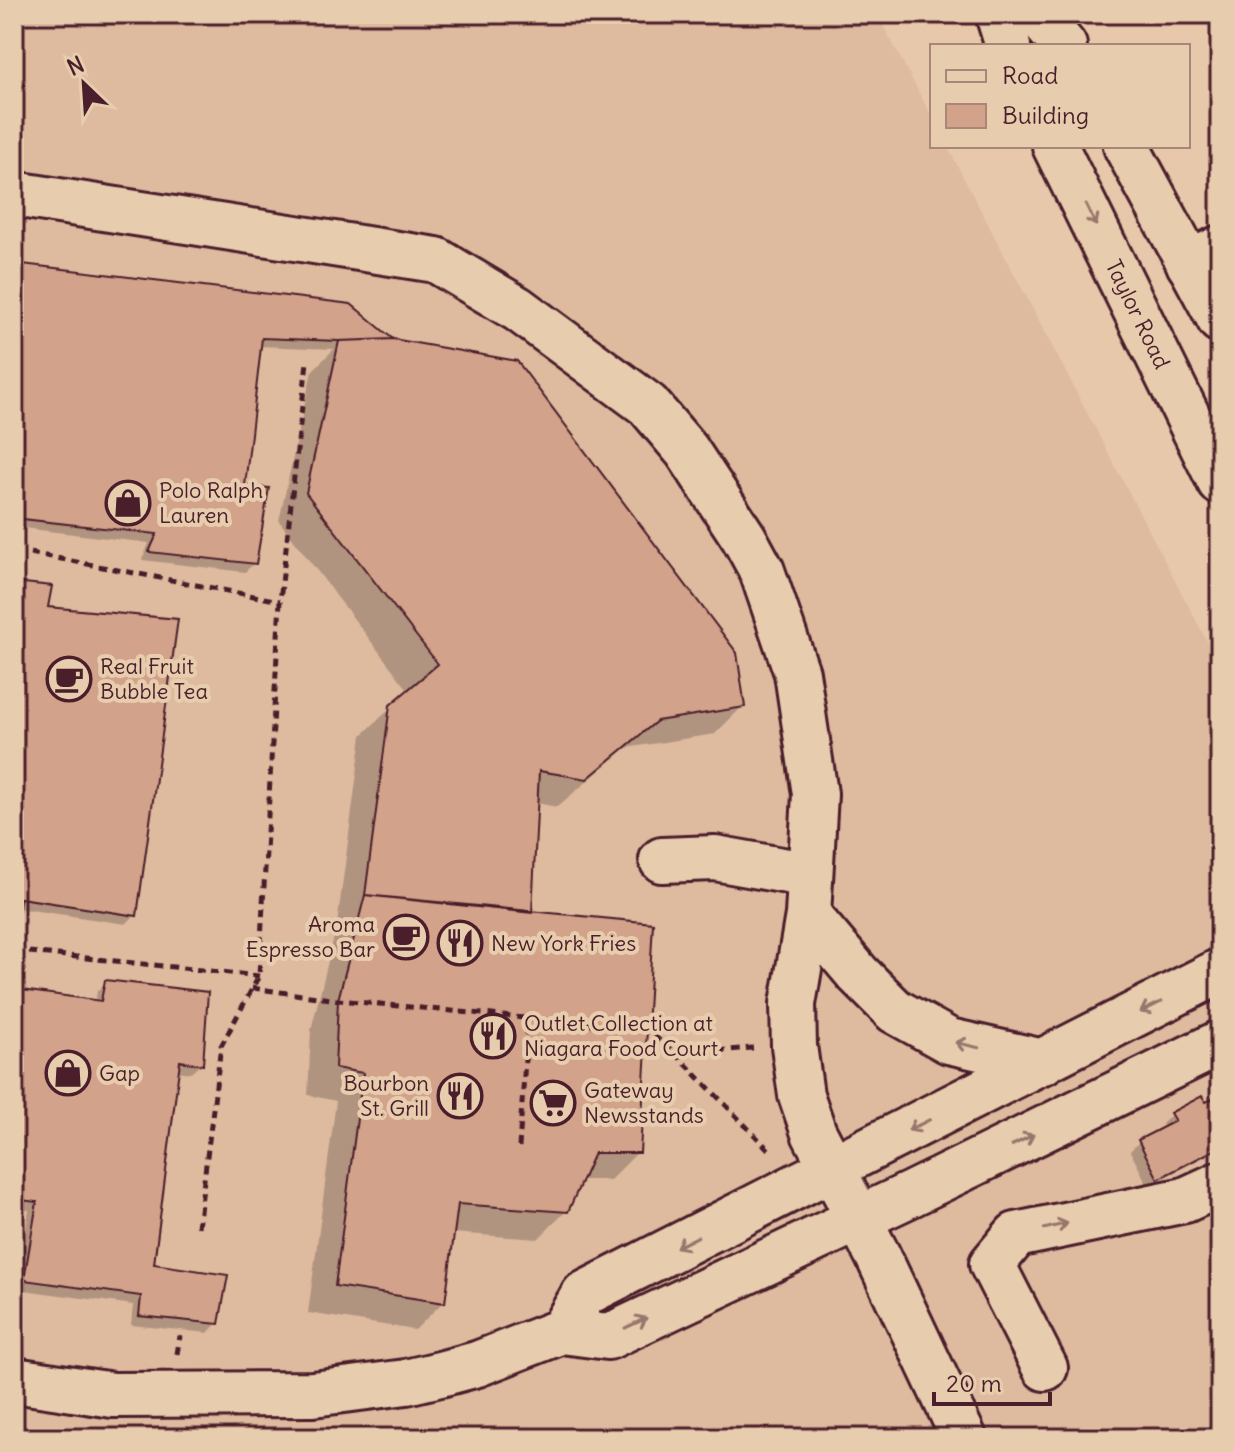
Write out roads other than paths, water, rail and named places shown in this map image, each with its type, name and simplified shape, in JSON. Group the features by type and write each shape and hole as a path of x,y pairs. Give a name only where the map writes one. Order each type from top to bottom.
{"main road":[{"path":"998,14 1007,44"},
{"path":"1037,14 1062,44"},
{"name":"Taylor Road","path":"1056,148 1219,480"},
{"path":"1127,148 1205,256 1220,320"},
{"path":"14,194 436,260 518,309 648,405 687,451 762,571 797,673 815,794 809,895 793,1004 794,1046 801,1095 814,1133 859,1219 964,1438"},
{"path":"662,860 715,858 809,895 858,974 895,1011 949,1041 1043,1062"},
{"path":"562,1331 584,1294 1220,971"},
{"path":"14,1380 113,1395 313,1394 406,1382 440,1374 477,1364 562,1331 608,1337 1219,1044"},
{"path":"1045,1368 992,1264 1016,1235 1185,1200 1220,1184"}],"place":[{"name":"Polo Ralph Lauren","path":"128,503"},
{"name":"Real Fruit Bubble Tea","path":"69,679"},
{"name":"Aroma Espresso Bar","path":"406,937"},
{"name":"New York Fries","path":"460,943"},
{"name":"Outlet Collection at Niagara Food Court","path":"493,1036"},
{"name":"Gap","path":"68,1073"},
{"name":"Bourbon St. Grill","path":"460,1096"},
{"name":"Gateway Newsstands","path":"553,1103"}]}
